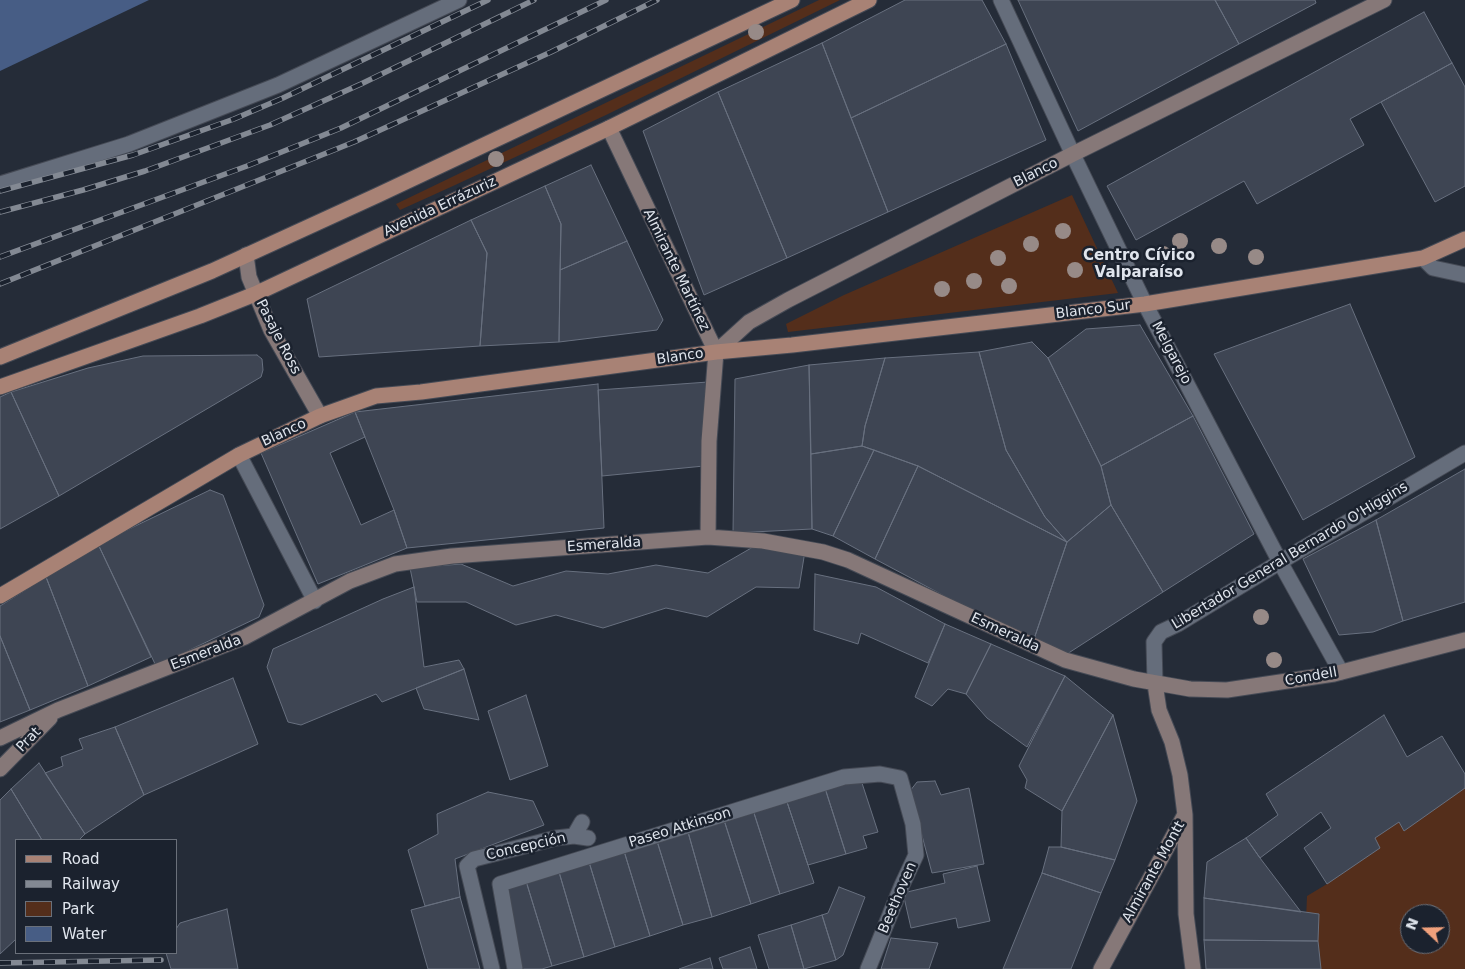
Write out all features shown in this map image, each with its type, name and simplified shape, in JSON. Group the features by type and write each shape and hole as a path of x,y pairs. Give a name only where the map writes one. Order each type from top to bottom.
{"main road":[{"path":"0,357 200,276 378,195 792,0"},
{"name":"Avenida Errázuriz","path":"0,387 200,316 255,294 609,128 869,0"},
{"name":"Blanco","path":"0,596 239,455 320,416 376,396 716,352 749,322 1073,154 1384,0"},
{"name":"Almirante Martínez","path":"609,128 716,352"},
{"name":"Blanco Sur","path":"716,352 1145,304 1423,258 1465,239"},
{"name":"Pasaje Ross","path":"246,255 249,278 271,330 320,416"},
{"path":"708,537 709,441 716,352"},
{"name":"Esmeralda","path":"0,738 58,710 246,638 350,581 395,564 423,559 708,537 763,541 840,557 1056,656 1155,684"},
{"name":"Condell","path":"1155,684 1190,689 1227,690 1341,672 1465,640"},
{"name":"Almirante Montt","path":"1101,969 1184,815 1180,775 1172,742 1159,710 1155,684"},
{"name":"Prat","path":"0,769 58,710"},
{"path":"1184,815 1186,914 1193,969"}],"street":[{"path":"0,184 129,144 278,85 459,0"},
{"name":"Melgarejo","path":"1001,0 1145,304 1280,562 1341,672"},
{"path":"1423,258 1432,268 1465,275"},
{"name":"Libertador General Bernardo O'Higgins","path":"1155,684 1154,642 1161,632 1178,624 1465,453"},
{"path":"239,455 315,601"},
{"name":"Paseo Atkinson","path":"516,969 500,884 844,777 880,774 900,778 913,824"},
{"name":"Concepción","path":"492,969 467,866 474,859 556,838 581,837 582,822"},
{"name":"Beethoven","path":"868,969 916,855 913,824"}],"green space":[{"path":"819,0 840,0 606,115 453,186 400,210 396,204"},
{"path":"1072,195 1118,293 788,332 786,324 844,295"},
{"path":"1465,777 1465,969 1304,969 1307,896 1327,884 1382,826"}],"water":[{"path":"0,0 149,0 0,71"}],"building":[{"path":"905,0 982,0 1006,44 851,118 822,43"},
{"path":"1018,0 1215,0 1239,44 1078,131"},
{"path":"1215,0 1315,0 1316,3 1239,44"},
{"path":"1424,12 1452,63 1350,119 1364,145 1257,204 1244,181 1136,240 1107,186"},
{"path":"822,43 888,212 787,258 718,92"},
{"path":"1006,44 1046,140 888,212 851,118"},
{"path":"1452,63 1465,87 1465,186 1435,202 1381,102"},
{"path":"718,92 787,258 704,295 643,131"},
{"path":"591,165 627,241 560,270 561,224 545,186"},
{"path":"545,186 561,224 559,342 480,346 487,253 471,220"},
{"path":"471,220 487,253 480,346 319,357 307,299"},
{"path":"627,241 663,320 657,330 559,342 560,270"},
{"path":"1350,304 1415,457 1303,520 1214,354"},
{"path":"1140,325 1193,416 1101,466 1048,358 1086,329"},
{"path":"1032,342 1048,358 1101,466 1111,505 1067,542 1045,517 1006,450 979,352"},
{"path":"979,352 1006,450 1045,517 1067,542 918,466 862,446 865,426 885,358"},
{"path":"257,355 262,359 263,370 261,377 59,496 11,392 88,368 143,356"},
{"path":"885,358 865,426 862,446 811,454 809,365"},
{"path":"809,365 812,529 733,533 735,379"},
{"path":"708,382 704,466 602,476 598,390"},
{"path":"598,384 604,528 407,548 355,412"},
{"path":"11,392 59,496 0,529 0,397"},
{"path":"355,412 365,437 330,453 361,525 394,510 407,548 318,584 261,453"},
{"path":"1193,416 1254,534 1163,592 1111,505 1101,466"},
{"path":"862,446 874,450 833,536 812,529 811,454"},
{"path":"874,450 918,466 875,559 833,536"},
{"path":"918,466 1067,542 1034,639 1027,640 875,559"},
{"path":"1465,469 1465,602 1403,621 1376,520"},
{"path":"210,490 223,495 264,605 259,617 156,666 98,544"},
{"path":"1111,505 1163,592 1067,654 1034,639 1067,542"},
{"path":"1376,520 1403,621 1373,632 1339,635 1303,559"},
{"path":"98,544 151,657 88,686 46,577"},
{"path":"753,547 805,551 799,588 756,587 707,617 666,608 603,628 556,615 516,625 466,602 417,602 410,568 461,564 513,586 566,571 608,574 656,565 708,573"},
{"path":"815,574 876,587 945,624 928,663 861,633 858,644 814,630"},
{"path":"46,577 88,686 30,710 0,636 0,606"},
{"path":"414,587 424,667 459,660 464,669 382,702 376,694 301,725 288,722 267,667 273,649"},
{"path":"945,624 991,644 966,694 948,689 932,706 915,697"},
{"path":"0,636 30,710 0,722"},
{"path":"991,644 1065,676 1027,747 987,718 966,694"},
{"path":"464,669 479,720 424,709 416,688"},
{"path":"1065,676 1113,715 1062,811 1025,788 1027,780 1019,766"},
{"path":"233,678 258,744 144,795 115,727"},
{"path":"526,695 548,766 510,780 488,711"},
{"path":"1113,715 1137,801 1115,860 1061,847 1062,811"},
{"path":"1384,715 1407,757 1442,736 1465,774 1465,788 1404,831 1399,822 1375,838 1380,848 1327,884 1304,848 1331,828 1321,812 1260,858 1246,838 1278,815 1266,794"},
{"path":"115,727 144,795 85,834 45,773 63,766 61,757 83,749 79,739"},
{"path":"39,763 85,834 80,839 41,839 11,789"},
{"path":"861,780 878,832 863,836 867,848 846,854 824,785"},
{"path":"935,781 941,795 969,788 984,864 932,873 910,791 917,782"},
{"path":"824,785 846,854 808,865 786,799"},
{"path":"11,789 41,839 15,839 15,940 0,954 0,800"},
{"path":"488,792 533,801 544,825 455,859 460,897 425,906 408,850 438,834 437,814"},
{"path":"786,799 814,883 780,894 753,810"},
{"path":"753,810 780,894 751,904 724,820"},
{"path":"724,820 751,904 712,917 688,832"},
{"path":"688,832 712,917 683,925 657,841"},
{"path":"1246,838 1301,912 1204,898 1207,862"},
{"path":"657,841 683,925 650,936 624,851"},
{"path":"1049,847 1061,847 1115,860 1101,893 1042,873"},
{"path":"624,851 650,936 615,947 589,862"},
{"path":"589,862 615,947 584,957 559,872"},
{"path":"977,866 990,921 958,928 956,918 911,928 903,893 945,883 943,874"},
{"path":"559,872 584,957 552,966 526,881"},
{"path":"1042,873 1101,893 1071,969 1003,969"},
{"path":"526,881 552,966 542,969 518,969 503,891"},
{"path":"839,887 865,897 843,955 836,960 822,915 828,913"},
{"path":"460,897 480,969 428,969 411,910"},
{"path":"1204,898 1319,914 1318,941 1204,940"},
{"path":"227,909 238,969 171,969 166,954 178,954 178,926 180,923"},
{"path":"822,915 836,960 804,969 791,925"},
{"path":"791,925 804,969 769,969 758,935"},
{"path":"891,938 938,943 929,969 881,969"},
{"path":"1204,940 1318,941 1321,969 1206,969"},
{"path":"750,947 757,969 723,969 719,958"},
{"path":"710,958 713,969 679,969"}],"railway":[{"path":"0,191 133,155 234,119 283,98 488,0"},
{"path":"0,212 145,171 270,125 361,84 534,0"},
{"path":"0,257 247,166 341,128 606,0"},
{"path":"0,284 354,142 551,52 657,0"},
{"path":"0,963 161,960"}],"district":[{"name":"Centro Cívico Valparaíso","path":"1139,264"}]}
